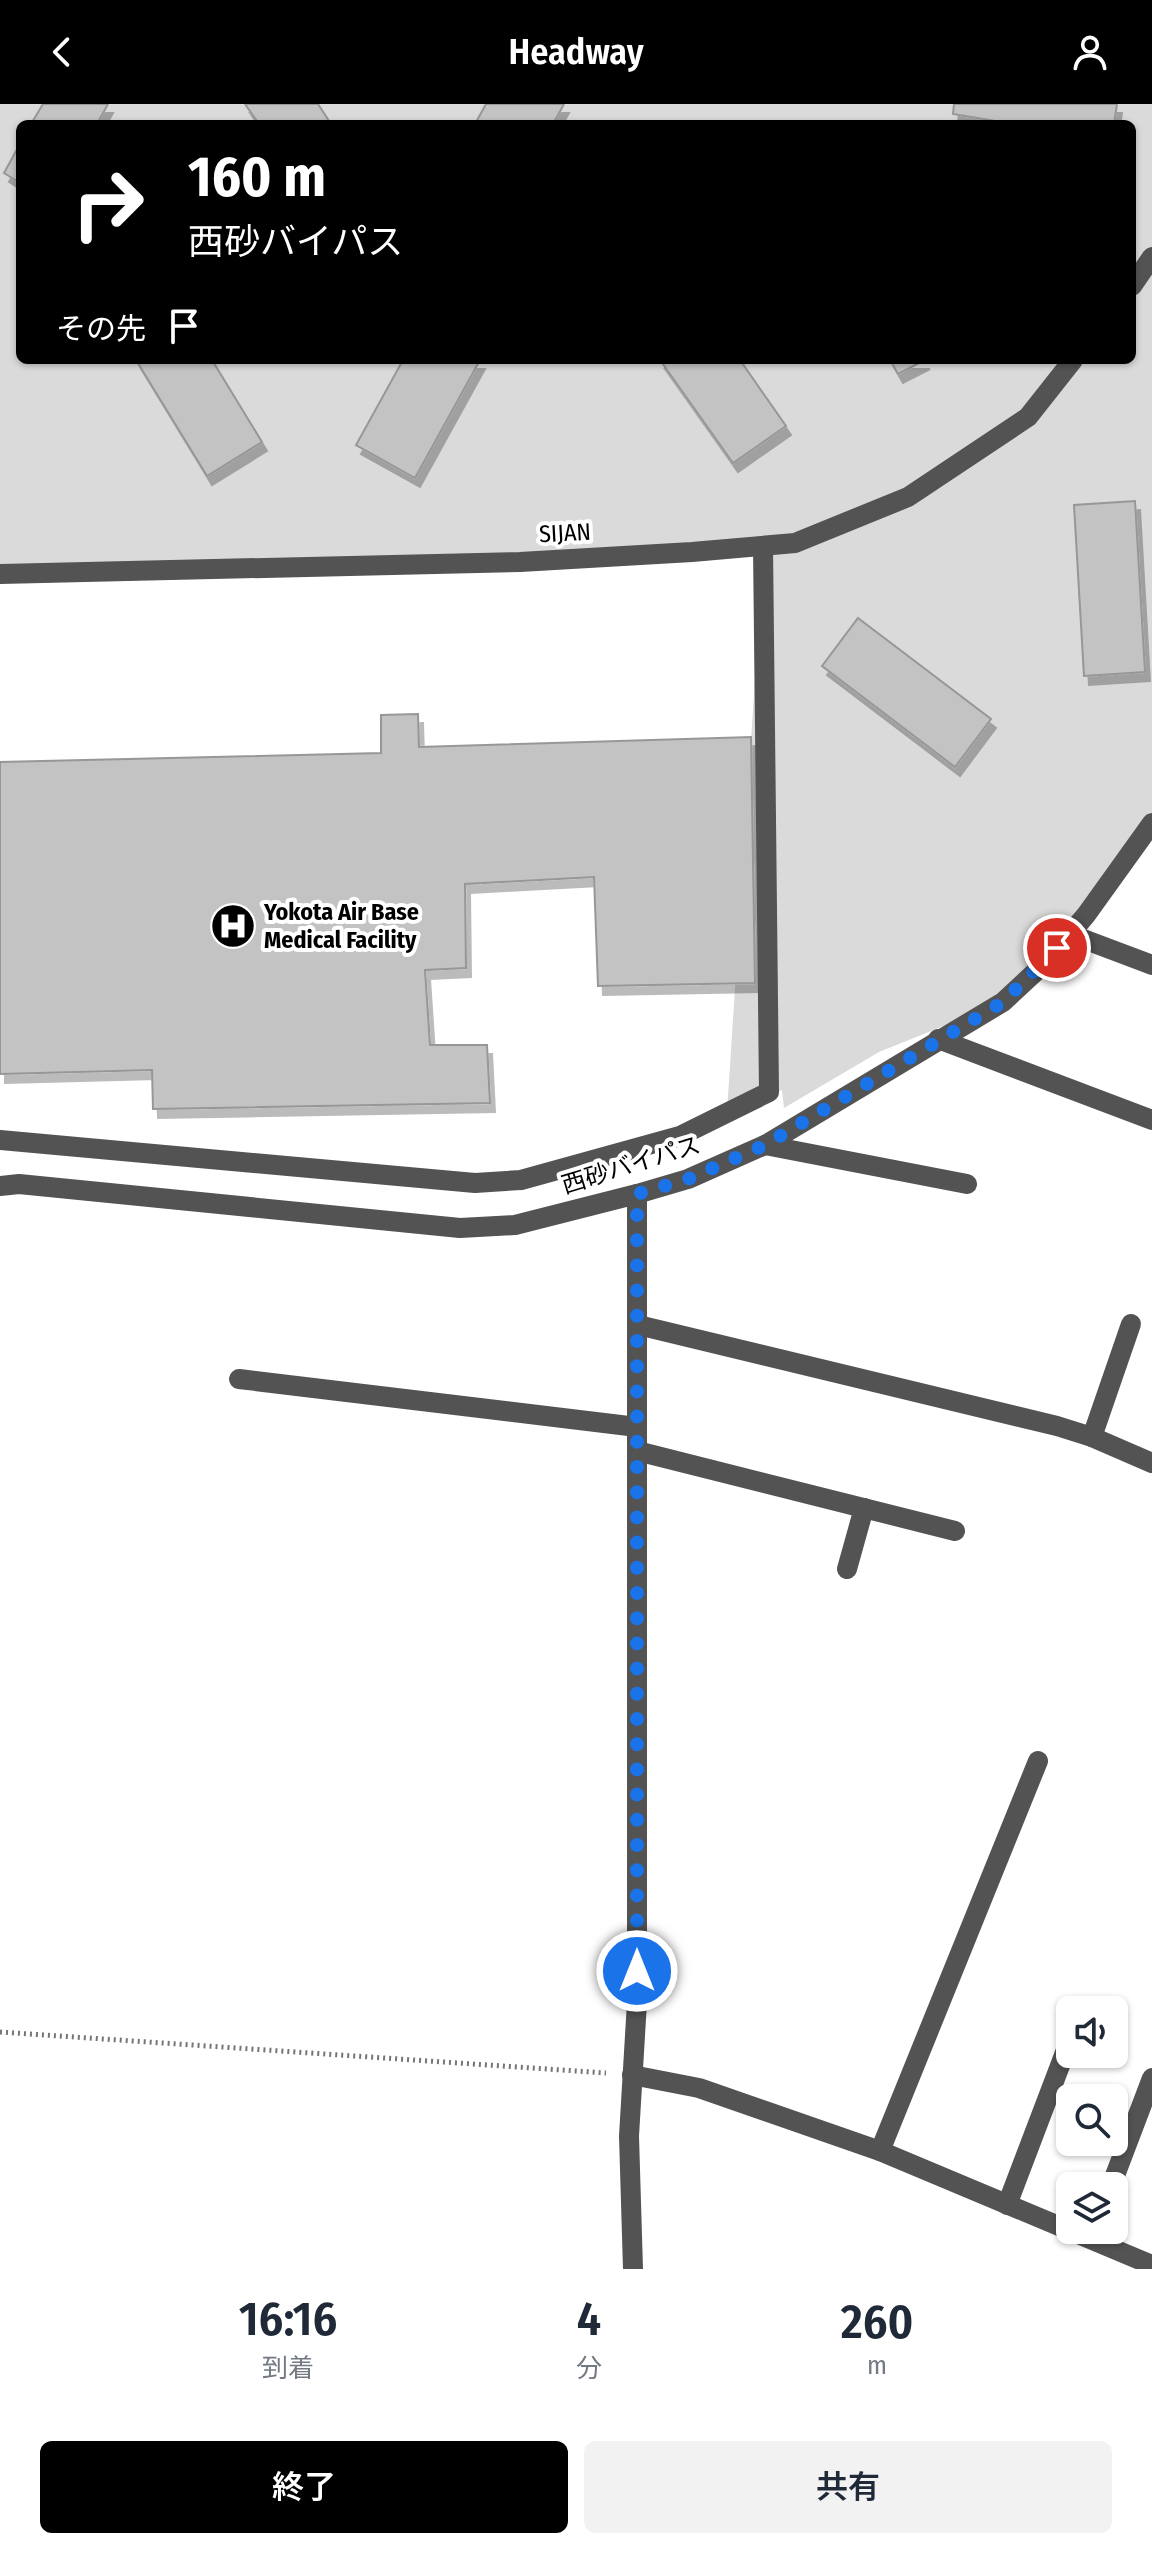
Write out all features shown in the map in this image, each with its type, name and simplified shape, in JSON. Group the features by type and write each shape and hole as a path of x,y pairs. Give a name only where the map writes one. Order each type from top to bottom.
{"street":[{"path":"1136,280 1152,257"},
{"name":"SIJAN","path":"0,574 520,562 795,543 908,497 1028,417 1070,364"},
{"path":"0,1140 475,1183 521,1180 680,1136 769,1092 763,546"},
{"name":"西砂バイパス","path":"0,1186 34,1186 460,1228 515,1225 688,1179 765,1145 1003,1002 1045,963 1070,934 1104,893 1152,823"},
{"path":"1070,934 1152,965"},
{"path":"938,1039 1152,1120"},
{"path":"765,1145 967,1184"},
{"path":"633,2269 629,2136 637,2002 637,1194"},
{"path":"1092,1437 1131,1324"},
{"path":"638,1325 1057,1426 1092,1437 1152,1463"},
{"path":"239,1379 637,1427"},
{"path":"637,1451 955,1531"},
{"path":"847,1569 864,1508"},
{"path":"880,2151 1038,1761"},
{"path":"1007,2205 1059,2068"},
{"path":"632,2075 699,2088 880,2151 1056,2222"},
{"path":"1116,2172 1152,2078"},
{"path":"1110,2244 1152,2265"}],"path":[{"path":"0,2032 632,2075"}],"shaded area":[{"path":"0,104 1152,104 1152,819 1086,915 1055,935 1003,1002 879,1052 784,1108 782,1090 727,1112 763,555 0,579"}],"building":[{"path":"43,104 108,104 99,120 33,120"},
{"path":"245,104 318,104 328,120 256,120"},
{"path":"486,104 564,104 555,120 477,120"},
{"path":"954,104 1117,104 1115,120 989,120 953,114"},
{"path":"16,151 16,180 4,173"},
{"path":"138,364 214,364 262,442 207,476"},
{"path":"401,364 478,364 415,478 356,445"},
{"path":"663,364 743,364 786,426 733,463"},
{"path":"892,364 917,364 898,374"},
{"path":"1135,501 1145,672 1084,676 1074,505"},
{"path":"858,618 991,719 955,767 822,666"},
{"name":"Yokota Air Base Medical Facility","path":"418,714 419,747 751,737 755,983 598,986 594,877 465,884 466,968 425,970 430,1045 487,1045 490,1103 153,1109 152,1070 0,1074 0,762 381,753 381,715"}],"place":[{"name":"Yokota Air Base Medical Facility","path":"233,926"}],"route":[{"path":"637,1971 637,1194 688,1179 765,1145 1003,1002 1057,948"}]}
